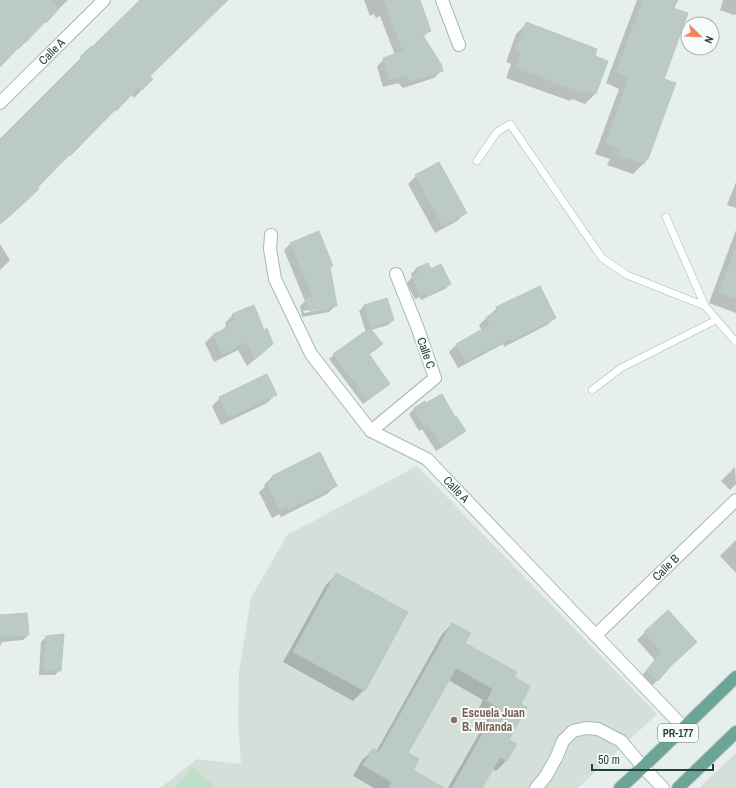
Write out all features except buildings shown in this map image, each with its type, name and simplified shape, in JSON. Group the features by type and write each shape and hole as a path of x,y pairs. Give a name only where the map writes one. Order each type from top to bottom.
{"main road":[{"name":"PR-177","path":"620,788 644,767 736,677"},
{"path":"678,788 736,732"}],"street":[{"name":"Calle A","path":"0,103 104,0"},
{"path":"442,0 459,45"},
{"name":"Calle A","path":"271,235 270,249 274,279 311,354 371,431 428,459 684,728"},
{"name":"Calle C","path":"371,431 435,378 418,329 396,274"},
{"name":"Calle B","path":"596,635 736,500"},
{"path":"536,788 546,776 557,756 563,740 573,731 586,728 598,729 621,741 663,788"}],"lane":[{"path":"477,161 497,132 510,124 602,258 628,275 705,306"},
{"path":"666,217 705,306 736,342"},
{"path":"592,390 621,368 716,320"}],"shaded area":[{"path":"417,466 657,714 578,788 160,788 197,759 241,764 238,721 239,672 251,598 287,535"},
{"path":"736,753 736,788 699,788"}],"green space":[{"path":"193,767 216,788 174,788"}],"place":[{"name":"Escuela Juan B. Miranda","path":"454,720"}]}
